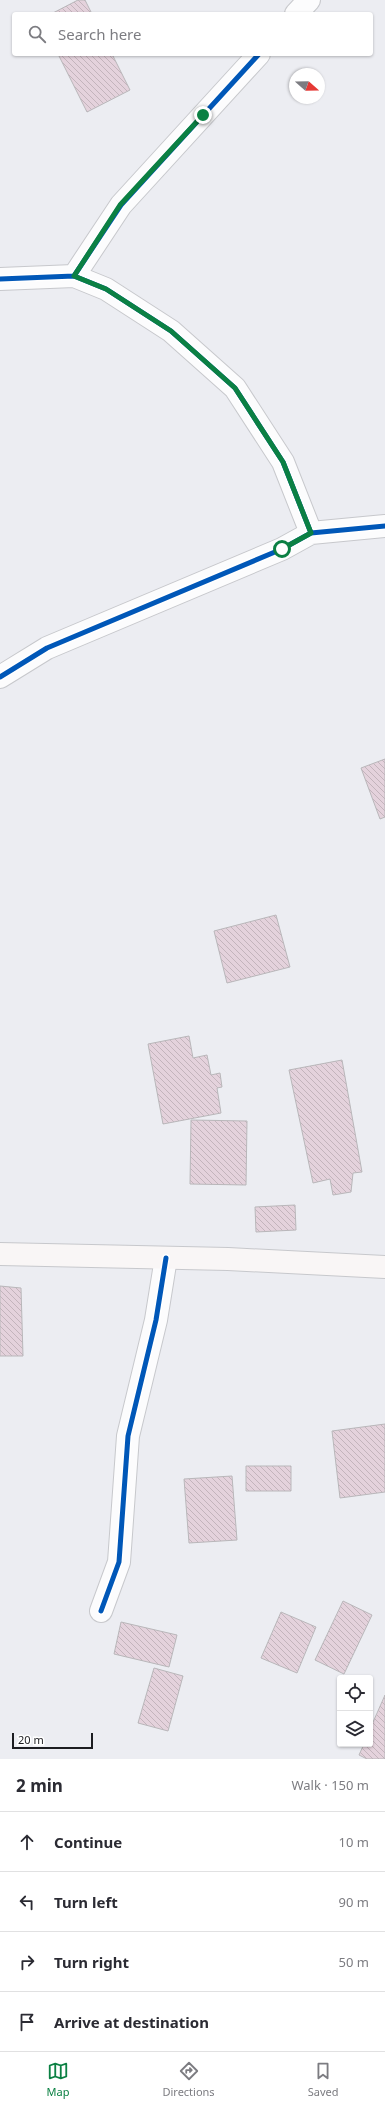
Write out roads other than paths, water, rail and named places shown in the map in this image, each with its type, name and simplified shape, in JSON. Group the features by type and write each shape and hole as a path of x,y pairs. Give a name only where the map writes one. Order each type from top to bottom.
{"main road":[{"path":"0,1254 166,1258 385,1267"}],"street":[{"path":"298,12 309,0"},
{"path":"74,276 120,205 257,56"},
{"path":"0,279 74,276 106,289 171,331 235,388 283,462 311,533"},
{"path":"0,677 47,648 282,549 311,533 385,526"},
{"path":"100,1611 119,1562 128,1436 156,1320 166,1258"}]}
